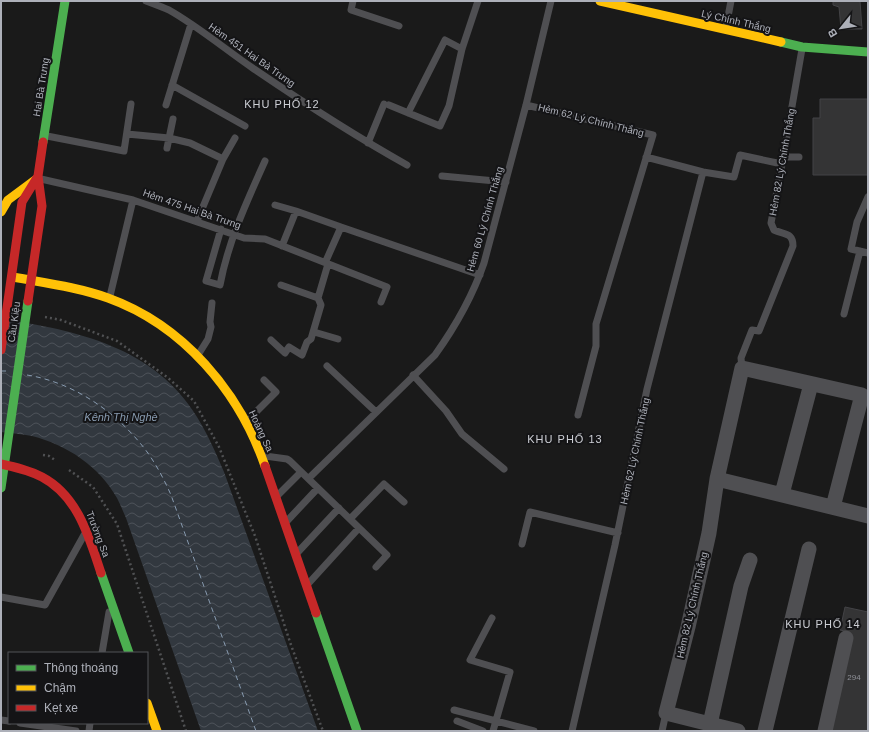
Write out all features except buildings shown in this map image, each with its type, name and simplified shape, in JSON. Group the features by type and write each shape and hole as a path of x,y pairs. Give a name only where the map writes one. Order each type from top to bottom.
{"street":[{"name":"Hai Bà Trưng","path":"22,202 36,179 45,136 65,1"},
{"name":"Lý Chính Thắng","path":"600,1 802,47 868,52"},
{"name":"Hai Bà Trưng","path":"36,179 42,206"},
{"path":"1,212 8,200 36,179"},
{"name":"Cầu Kiệu","path":"1,350 22,202"},
{"name":"Cầu Kiệu","path":"1,488 42,206"},
{"name":"Hoàng Sa","path":"1,275 66,286 109,298 138,312 174,336 197,357 221,383 246,422 261,455 357,731"},
{"path":"742,368 865,396 833,507"},
{"name":"Hẻm 82 Lý Chính Thắng","path":"666,714 688,627 709,533 717,479 742,368"},
{"path":"782,494 811,384"},
{"name":"Trường Sa","path":"1,464 31,472 52,483 72,501 87,530 129,652"},
{"path":"717,479 868,516"},
{"path":"765,731 809,549"},
{"path":"710,724 739,593 750,560"},
{"path":"826,731 846,638"},
{"path":"148,707 157,731"},
{"path":"666,714 738,731"}],"lane":[{"name":"Hẻm 451 Hai Bà Trưng","path":"146,1 168,10 191,24 259,73 368,143 407,165"},
{"path":"353,1 351,10 399,26"},
{"path":"368,143 386,104 440,126 449,106 462,49 478,1"},
{"name":"Hẻm 60 Lý Chính Thắng","path":"309,478 434,355 450,334 480,275 506,182 551,1"},
{"path":"725,30 731,1"},
{"path":"166,105 191,24"},
{"path":"408,113 445,40 462,49"},
{"name":"Hẻm 82 Lý Chính Thắng","path":"742,368 741,358 752,330 759,331 793,246 793,240 789,235 774,230 771,223 802,47"},
{"path":"172,85 245,126"},
{"path":"45,136 124,151 131,104"},
{"name":"Hẻm 62 Lý Chính Thắng","path":"526,104 653,135 596,324 596,346 578,415"},
{"path":"167,148 173,119"},
{"path":"127,134 169,138 190,143 223,159"},
{"path":"197,221 223,159 235,138"},
{"path":"646,157 703,172 734,177 740,155 783,160 799,157"},
{"path":"221,229 206,281 220,285 223,269 235,234 265,161"},
{"name":"Hẻm 62 Lý Chính Thắng","path":"572,731 618,533 647,389 703,172"},
{"path":"442,176 506,182"},
{"path":"8,191 36,179"},
{"name":"Hẻm 475 Hai Bà Trưng","path":"36,179 133,200 244,238 265,239 282,246"},
{"path":"868,197 857,222 851,249 868,253"},
{"name":"Hẻm 475 Hai Bà Trưng","path":"109,298 133,200"},
{"path":"275,205 480,275"},
{"path":"296,211 282,246 387,287 381,302"},
{"path":"271,340 285,353 289,347 302,355 307,342 311,339 314,332 321,305 318,298 326,263 341,227"},
{"path":"844,314 860,251"},
{"path":"281,285 318,298"},
{"path":"197,357 208,339 212,327 210,322 212,303"},
{"path":"314,332 338,339"},
{"path":"327,366 376,412"},
{"path":"413,376 446,411 462,434 504,470"},
{"path":"246,422 276,392 264,380"},
{"path":"261,455 287,459 309,478 387,555 376,567"},
{"path":"276,497 301,472"},
{"path":"350,519 384,484 404,502"},
{"path":"285,523 318,488"},
{"path":"296,554 339,508"},
{"path":"522,544 530,512 618,533"},
{"path":"306,586 359,528"},
{"path":"1,598 45,604 87,530"},
{"path":"102,652 111,600"},
{"path":"492,618 470,660 510,672 493,731"},
{"path":"454,710 497,720 534,731"},
{"name":"Hẻm 82 Lý Chính Thắng","path":"662,731 666,714"},
{"path":"456,721 484,731"},
{"path":"27,724 76,731"}],"path":[{"path":"38,316 60,320 118,341 167,377 194,401 219,447 255,536 291,645 323,731"}],"water":[{"name":"Kênh Thị Nghè","path":"1,319 57,329 85,336 111,346 136,358 159,374 180,393 201,424 212,444 224,472 318,731 201,731 126,518 110,487 101,476 81,458 70,451 32,436 1,432"}],"ferry route":[{"path":"1,371 6,371"},
{"path":"27,375 59,384 75,391 104,408 129,431 145,449 153,461 171,495 256,731"}],"traffic: fast":[{"path":"43,142 65,1"},
{"path":"781,42 802,47 868,52"},
{"path":"1,488 28,301"},
{"path":"101,573 129,652"},
{"path":"316,613 357,731"}],"traffic: slow":[{"path":"600,1 781,42"},
{"path":"1,212 8,200 35,180"},
{"path":"13,277 96,294 135,310 161,325 184,343 205,364 224,387 254,438 265,466"},
{"path":"148,706 157,731"}],"traffic: jam":[{"path":"28,301 42,206 38,176 43,142"},
{"path":"1,350 22,202 38,176"},
{"path":"1,464 22,469 42,477 65,495 73,506 87,532 101,573"},
{"path":"265,466 316,613"}],"district":[{"name":"KHU PHỐ 12","path":"282,104"},
{"name":"KHU PHỐ 13","path":"565,439"},
{"name":"KHU PHỐ 14","path":"823,624"}]}
